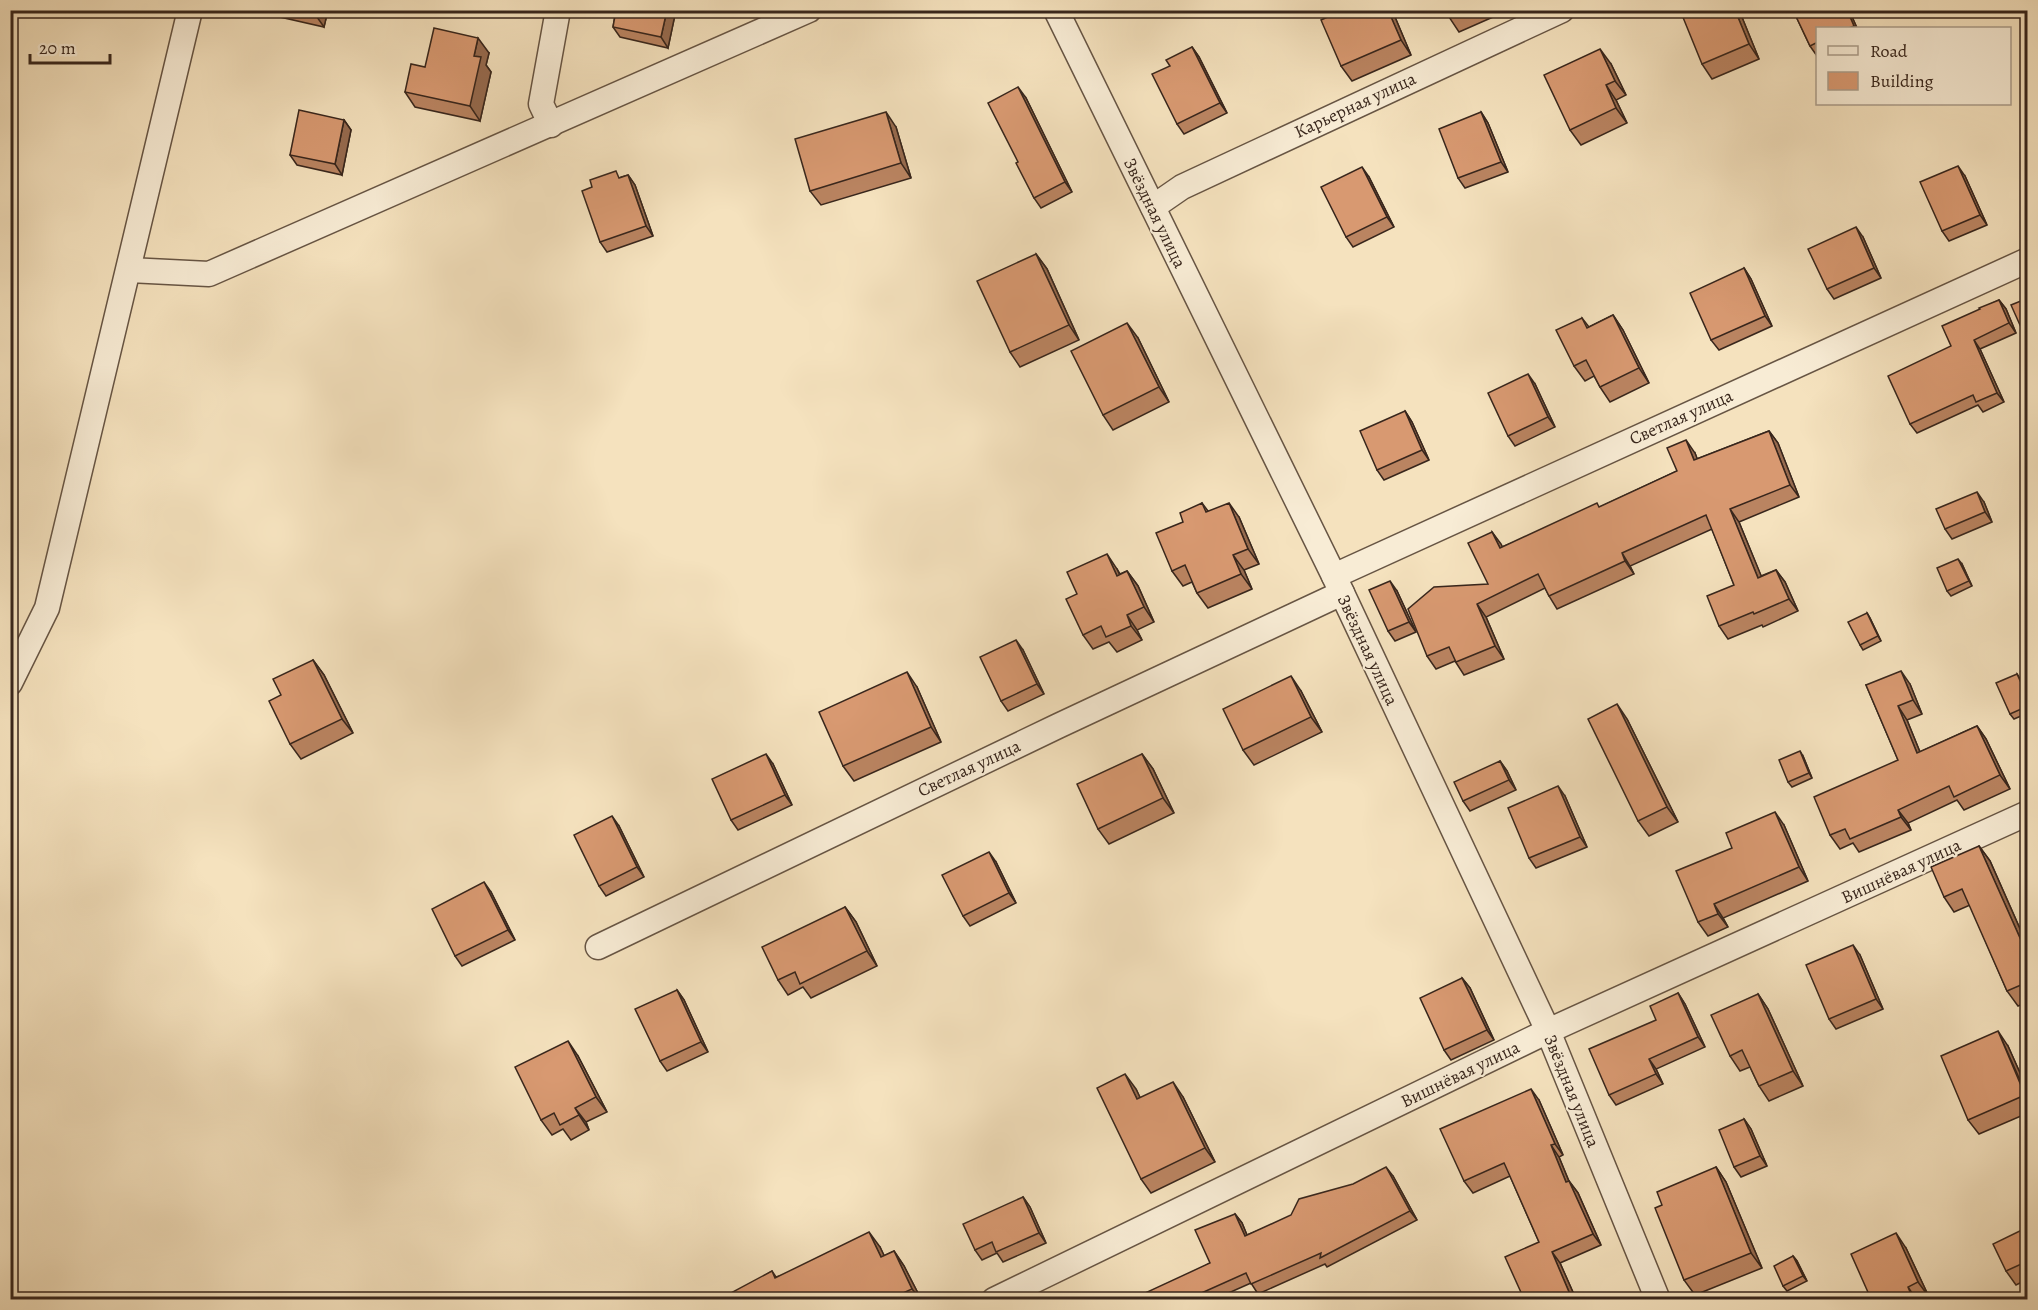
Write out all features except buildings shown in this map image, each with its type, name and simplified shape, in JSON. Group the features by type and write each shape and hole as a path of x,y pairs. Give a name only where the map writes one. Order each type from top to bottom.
{"street":[{"path":"10,683 47,608 190,10"},
{"path":"551,125 542,104 558,10"},
{"path":"129,270 209,274 809,10"},
{"name":"Звёздная улица","path":"1056,10 1338,585 1548,1031 1658,1299"},
{"name":"Карьерная улица","path":"1153,207 1182,187 1562,10"},
{"name":"Светлая улица","path":"598,947 1338,585 2028,260"},
{"name":"Вишнёвая улица","path":"994,1299 1548,1031 2028,813"}]}
